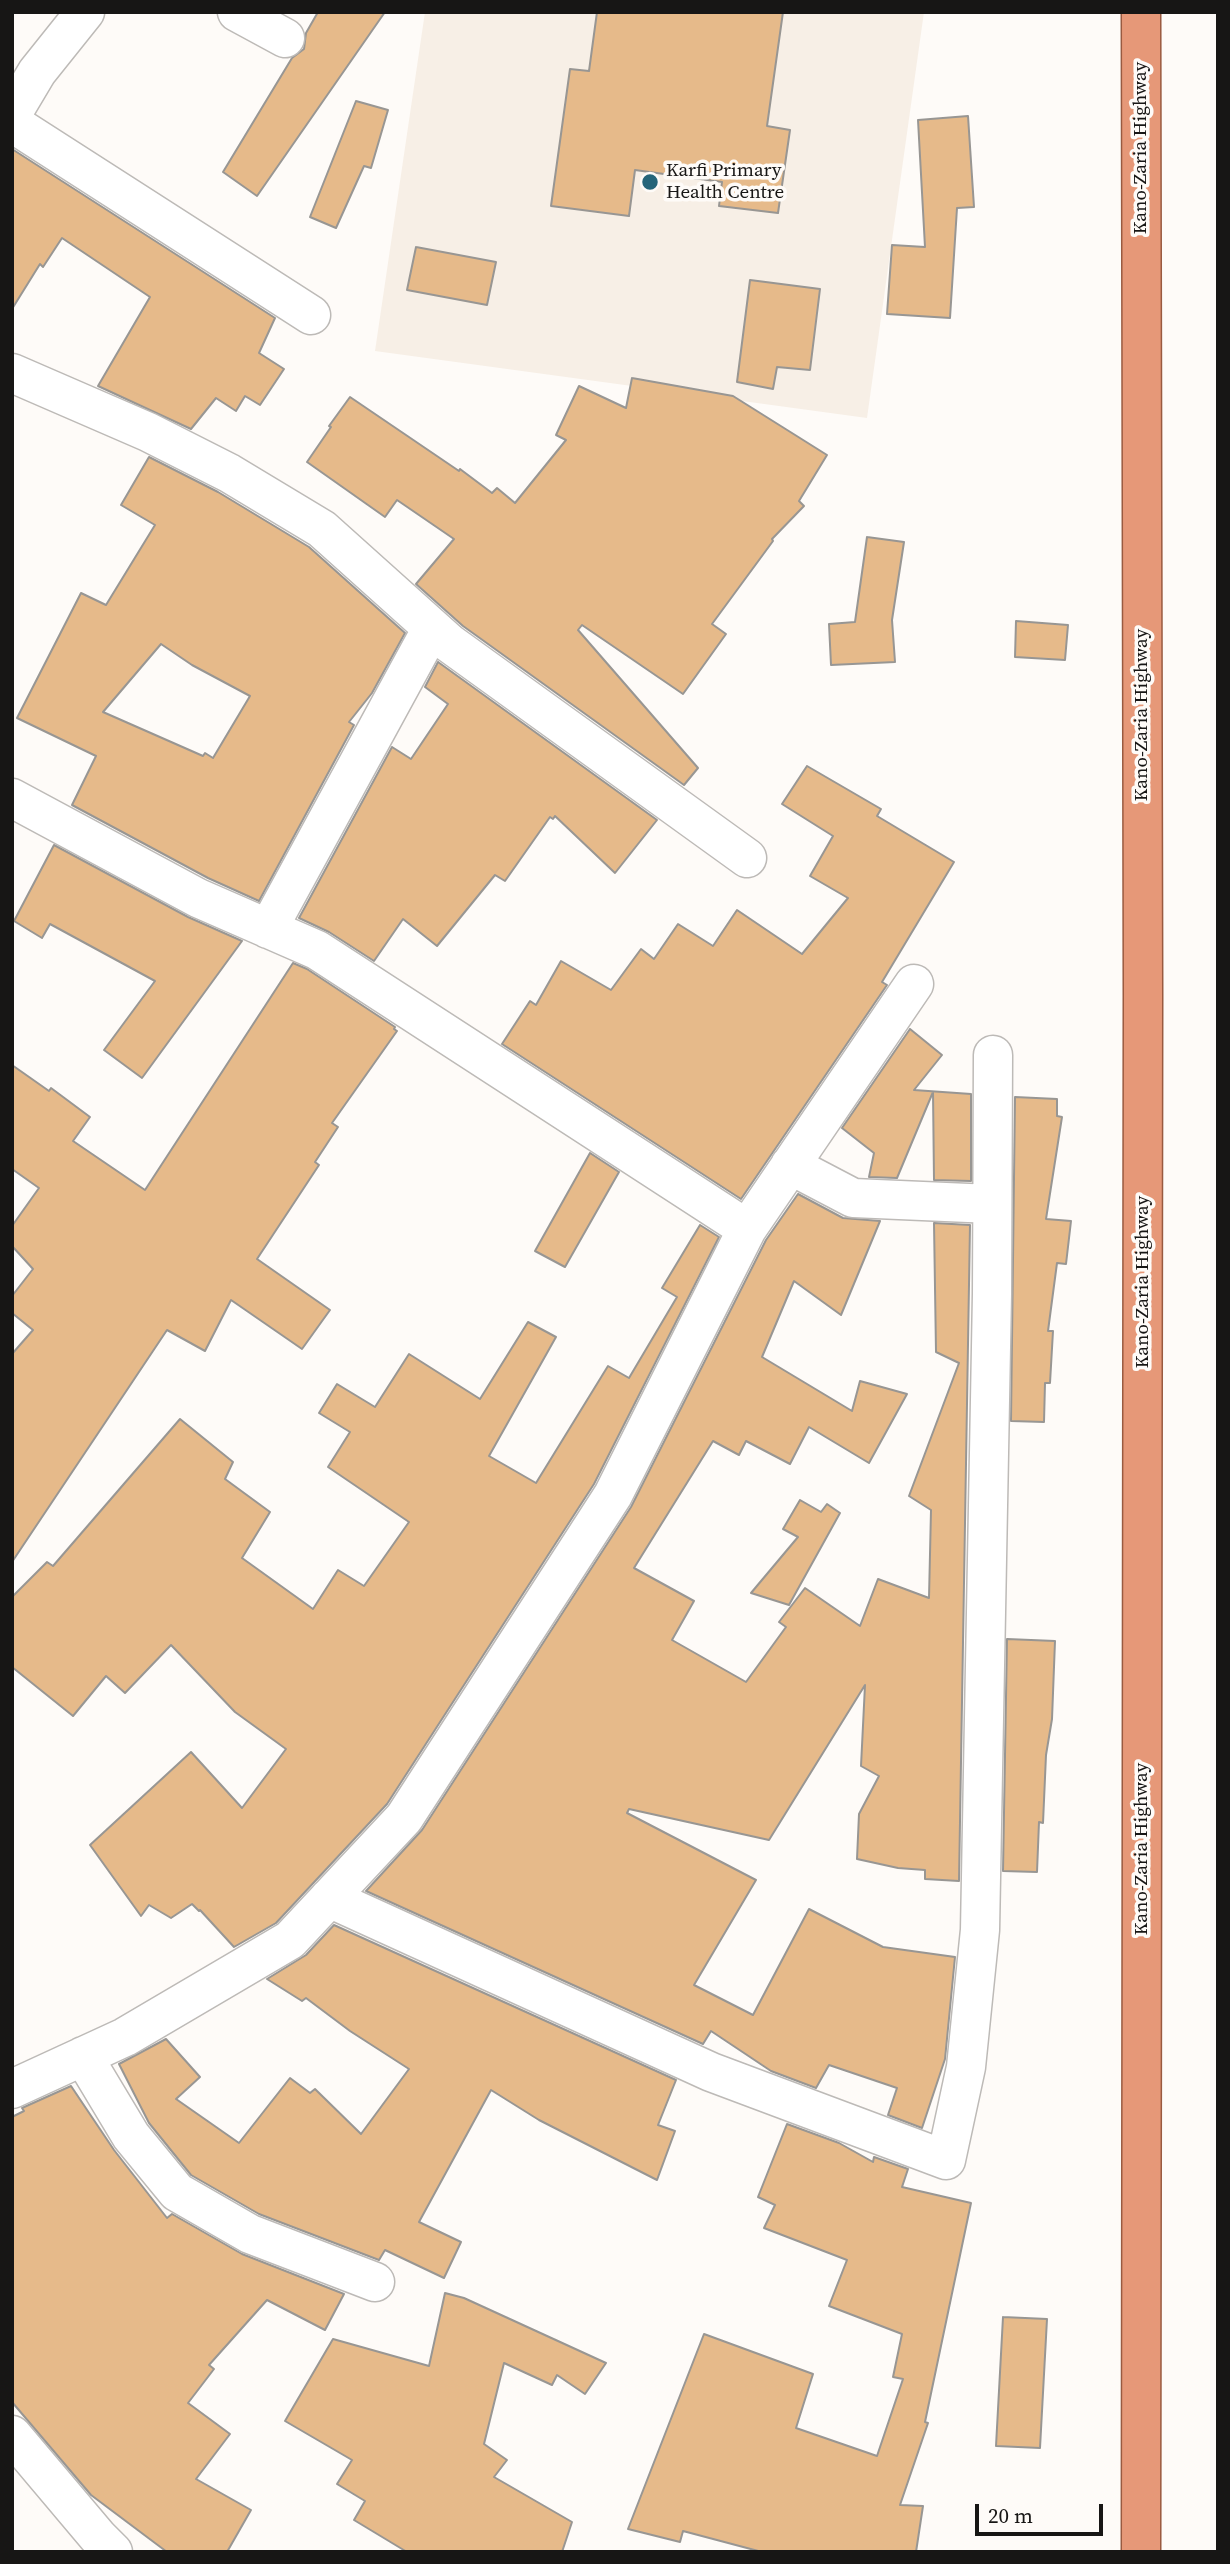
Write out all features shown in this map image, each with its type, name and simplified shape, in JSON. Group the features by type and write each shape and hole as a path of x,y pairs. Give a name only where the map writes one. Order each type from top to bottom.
{"highway":[{"name":"Kano-Zaria Highway","path":"1140,2552 1143,1064 1141,12"}],"street":[{"path":"12,114 37,72 85,12"},
{"path":"237,12 285,38"},
{"path":"12,123 312,315"},
{"path":"12,373 148,432 206,461 322,529 449,643 747,858"},
{"path":"268,929 432,628"},
{"path":"12,798 198,898 328,957 747,1229"},
{"path":"12,2089 125,2037 290,1940 404,1818 613,1495 747,1229 914,984"},
{"path":"329,1898 711,2071 946,2160 966,2067 979,1930 993,1055"},
{"path":"790,1165 853,1198 992,1204"},
{"path":"83,2056 131,2136 177,2192 250,2234 375,2282"},
{"path":"12,2435 113,2552"}],"shaded area":[{"name":"Karfi Primary Health Centre","path":"425,12 924,12 867,418 375,351"}],"building":[{"path":"318,12 385,12 257,196 223,172 292,58 304,49 306,33"},
{"path":"597,12 783,12 767,126 790,130 778,213 719,206 722,182 635,170 629,216 551,206 570,69 589,71"},
{"path":"356,101 388,110 371,168 364,166 336,228 310,217"},
{"path":"968,116 974,207 957,208 950,318 887,314 892,245 925,247 918,120"},
{"path":"12,149 275,318 259,353 284,369 260,405 245,396 236,411 216,398 191,429 98,386 150,297 62,238 43,267 40,264 12,309"},
{"path":"416,247 496,262 487,305 407,290"},
{"path":"750,280 820,289 810,370 777,367 773,389 737,382"},
{"path":"632,378 733,396 827,455 799,501 804,506 772,539 712,624 726,634 683,694 582,625 578,630 698,768 684,785 463,626 416,584 454,539 397,500 385,517 307,462 350,397 492,493 497,488 515,503 566,440 556,435 579,386 626,408"},
{"path":"149,457 218,492 309,547 405,633 372,693 349,722 354,725 259,901 208,878 72,805 96,756 17,718 81,593 106,605 155,525 121,505","holes":["161,644 192,665 250,696 213,758 103,712"]},
{"path":"867,537 904,542 892,620 895,662 831,665 829,624 855,622"},
{"path":"1016,621 1068,625 1065,660 1015,657"},
{"path":"438,662 657,820 615,873 555,816 553,819 550,817 505,881 495,875 437,946 403,919 374,961 329,932 299,918 392,747 411,759 448,704 425,687"},
{"path":"807,766 881,809 877,816 954,862 882,982 887,985 741,1199 502,1044 530,1001 536,1005 561,961 611,990 641,949 654,959 678,924 713,946 737,910 802,954 848,898 810,876 833,836 782,804"},
{"path":"54,845 188,917 242,941 142,1078 104,1050 155,981 50,924 42,938 14,921"},
{"path":"293,963 307,969 395,1027 397,1031 332,1123 338,1127 315,1162 319,1165 257,1259 330,1310 302,1349 231,1300 205,1351 167,1330 12,1562 12,1354 33,1330 12,1313 12,1296 33,1269 12,1246 12,1226 39,1188 12,1169 12,1065 49,1091 51,1088 90,1117 73,1141 145,1190"},
{"path":"910,1029 942,1055 914,1090 971,1094 971,1181 934,1180 933,1092 897,1178 869,1177 874,1153 842,1128"},
{"path":"1015,1097 1057,1099 1057,1116 1062,1117 1046,1219 1071,1221 1066,1264 1057,1263 1048,1331 1053,1331 1050,1383 1045,1383 1044,1422 1011,1421"},
{"path":"590,1153 619,1172 565,1267 535,1251"},
{"path":"798,1194 843,1218 880,1221 841,1315 794,1281 762,1357 852,1411 860,1381 907,1394 869,1463 809,1427 790,1464 746,1441 739,1455 713,1441 634,1568 694,1601 672,1640 746,1682 786,1627 779,1622 805,1588 860,1626 878,1579 929,1598 931,1510 909,1496 959,1363 936,1352 934,1223 970,1225 959,1881 925,1879 925,1870 898,1868 857,1859 859,1814 879,1776 861,1766 865,1685 769,1840 629,1809 627,1813 756,1880 694,1985 753,2015 809,1909 883,1947 955,1957 945,2059 922,2128 888,2115 897,2088 829,2065 816,2088 771,2071 711,2031 703,2044 366,1891 422,1830 631,1507 766,1240"},
{"path":"700,1225 719,1237 594,1484 387,1804 276,1923 234,1947 192,1904 171,1918 149,1905 141,1916 90,1845 191,1752 242,1808 286,1749 235,1712 171,1645 125,1693 106,1676 73,1716 12,1667 12,1597 47,1562 53,1566 180,1419 233,1462 225,1479 270,1512 242,1558 313,1609 338,1570 364,1586 409,1522 328,1467 350,1432 319,1413 337,1384 375,1407 409,1354 480,1399 528,1322 556,1337 489,1456 536,1483 608,1366 629,1378 677,1297 662,1288"},
{"path":"800,1500 821,1512 827,1504 840,1513 789,1605 751,1593 798,1537 783,1529"},
{"path":"1007,1639 1055,1641 1052,1719 1046,1755 1043,1823 1039,1822 1037,1872 1003,1871"},
{"path":"334,1925 676,2080 658,2125 675,2131 657,2180 539,2120 491,2090 419,2222 461,2242 444,2278 385,2250 379,2260 259,2214 191,2175 149,2123 119,2064 166,2039 200,2077 176,2099 239,2143 290,2078 310,2093 315,2089 361,2134 409,2069 350,2031 306,1998 302,2001 267,1979 306,1955"},
{"path":"71,2086 114,2150 167,2218 172,2214 242,2254 344,2294 325,2330 267,2300 209,2365 214,2369 188,2403 230,2434 196,2479 251,2510 227,2552 167,2552 91,2495 12,2402 12,2117 24,2111 22,2108"},
{"path":"787,2124 839,2143 873,2162 874,2157 908,2169 902,2187 971,2203 925,2422 928,2423 900,2505 923,2506 916,2552 762,2552 683,2531 680,2542 628,2529 704,2334 813,2374 796,2428 877,2456 903,2379 893,2377 902,2334 829,2306 847,2260 764,2228 775,2205 758,2197"},
{"path":"445,2293 464,2298 606,2363 585,2394 557,2375 552,2385 504,2363 484,2444 507,2460 494,2477 572,2522 562,2552 407,2552 354,2520 365,2501 337,2484 352,2460 285,2421 333,2339 429,2366"},
{"path":"1003,2317 1047,2319 1040,2448 996,2446"}],"place":[{"name":"Karfi Primary Health Centre","path":"650,182"}]}
